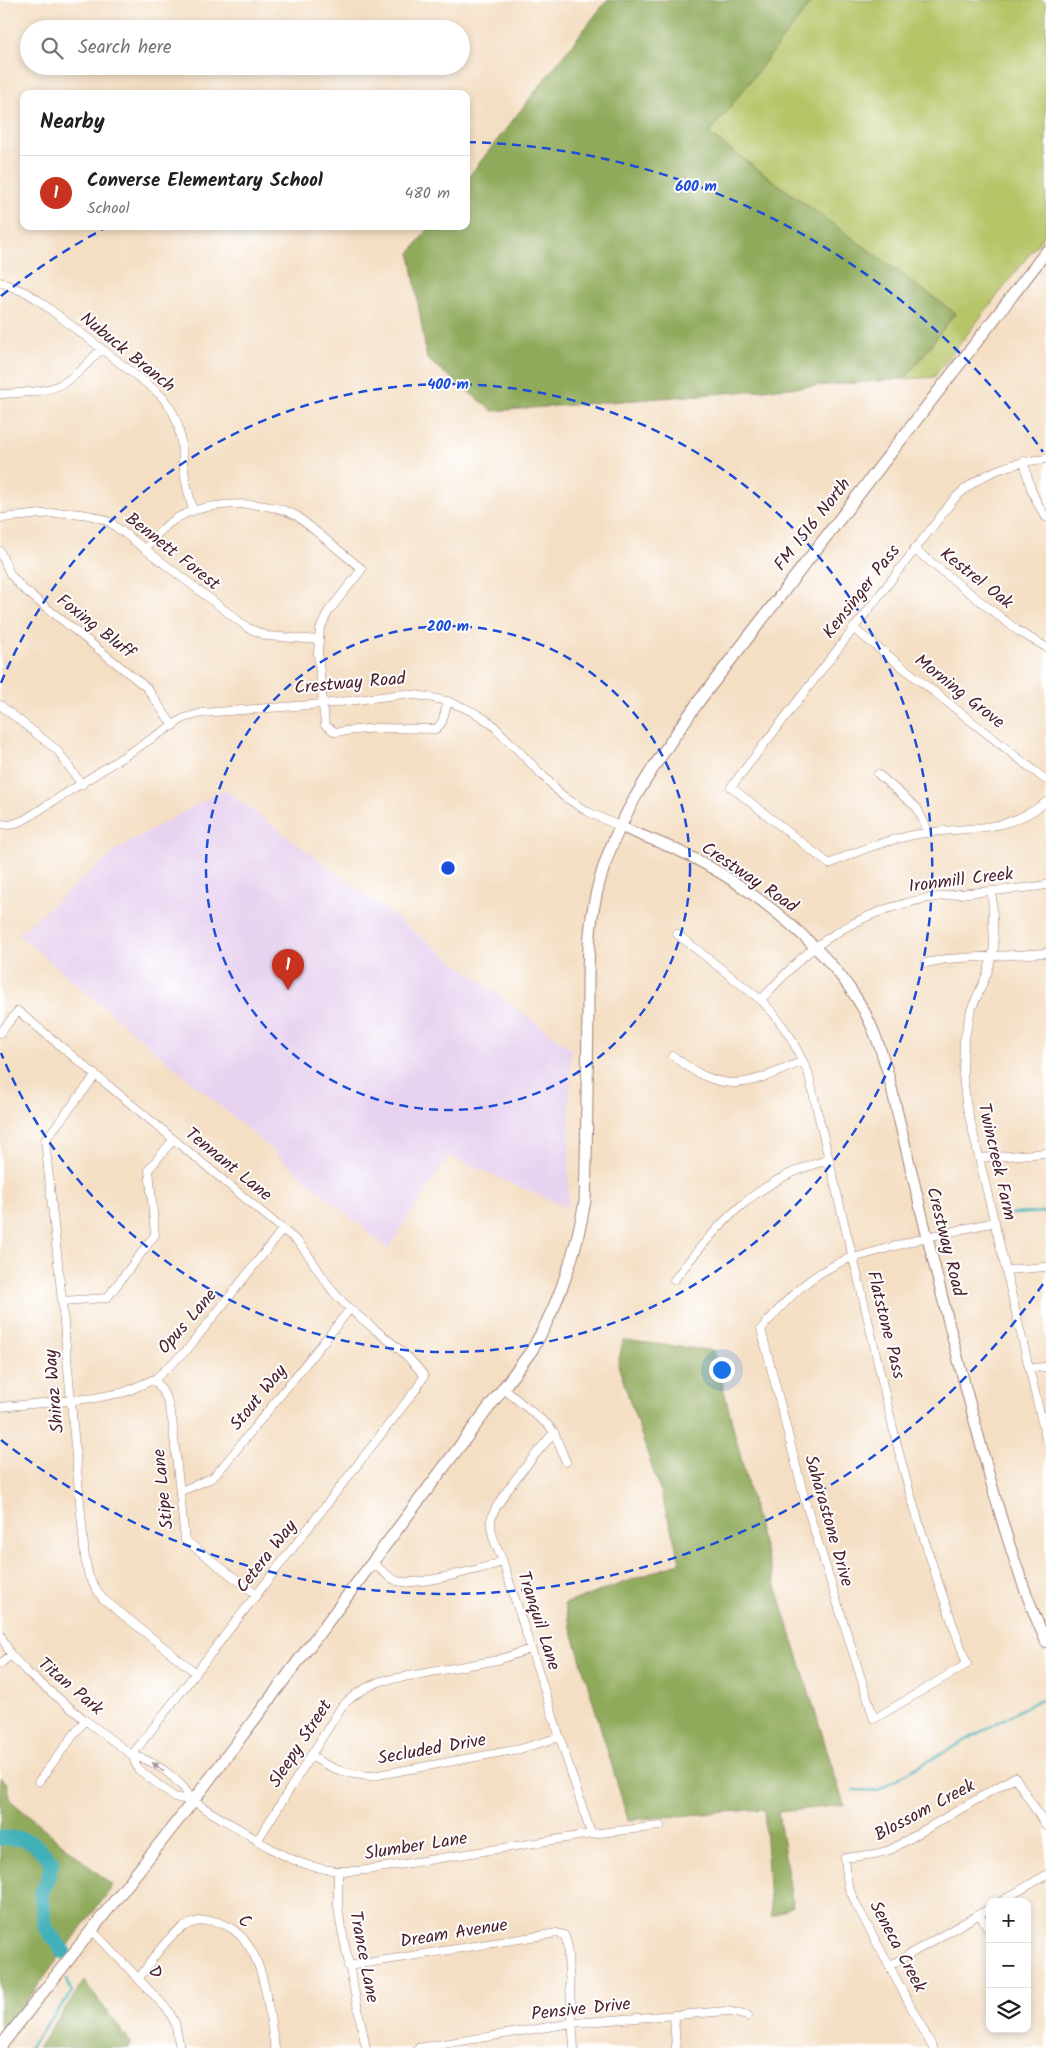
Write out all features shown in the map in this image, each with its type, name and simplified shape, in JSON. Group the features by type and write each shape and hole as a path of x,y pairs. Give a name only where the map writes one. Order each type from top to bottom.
{"main road":[{"name":"FM 1516 North","path":"0,2047 193,1801 504,1389 544,1330 575,1252 585,1202 591,934 594,905 599,887 621,827 644,782 699,701 1046,252"}],"street":[{"name":"Nubuck Branch","path":"0,282 38,300 155,390 174,413 179,428 185,478 193,511"},
{"path":"0,394 53,389 72,380 101,349"},
{"name":"Kensinger Pass","path":"929,833 866,848 829,864 731,786 914,549 962,492 975,481 996,470 1024,461 1046,459"},
{"path":"1024,461 1030,487 1037,504 1046,517"},
{"path":"146,550 169,523 193,511 250,504 268,506 297,516 362,569 328,612 320,628 318,640 325,725 335,732 378,728 436,729 442,722 448,702"},
{"name":"Bennett Forest","path":"0,518 87,514 111,523 248,628 267,636 318,640"},
{"name":"Kestrel Oak","path":"914,549 1018,631 1046,647"},
{"name":"Foxing Bluff","path":"0,551 10,574 22,588 148,688 173,726"},
{"name":"Morning Grove","path":"853,628 1046,780"},
{"name":"Crestway Road","path":"0,824 10,825 24,820 82,785 184,718 202,713 324,704 404,694 417,695 448,702 480,716 492,724 555,789 574,804 621,827 679,851 723,876 783,919 817,948 842,977 858,1000 878,1042 888,1073 927,1237 980,1445 1005,1533 1032,1611 1046,1642"},
{"path":"0,705 57,750 82,785"},
{"path":"878,774 917,808 929,833 993,827 1029,814 1046,802"},
{"name":"Ironmill Creek","path":"761,1000 796,964 817,948 846,928 898,905 942,896 1046,885"},
{"name":"Twincreek Farm","path":"992,892 995,937 992,956 988,974 971,1010 962,1054 966,1103 1046,1439"},
{"name":"Flatstone Pass","path":"677,934 761,1000 780,1021 803,1061 812,1088 902,1464 919,1522 967,1664 874,1719"},
{"path":"926,963 946,959 1046,953"},
{"name":"Tennant Lane","path":"0,1034 18,1010 173,1140 284,1229 309,1254 330,1287 350,1309 414,1362 424,1376"},
{"path":"673,1056 692,1071 706,1078 736,1084 758,1080 803,1061"},
{"name":"Shiraz Way","path":"96,1075 45,1140 62,1301 85,1558 89,1577 102,1598 196,1673"},
{"path":"62,1301 107,1298 155,1236 148,1169 173,1140"},
{"path":"979,1158 1046,1153"},
{"path":"674,1280 710,1234 745,1202 781,1179 829,1160"},
{"path":"853,1258 927,1237 995,1222"},
{"name":"Opus Lane","path":"0,1406 70,1401 125,1392 154,1379 187,1350 284,1229"},
{"name":"Saharastone Drive","path":"853,1258 833,1265 807,1280 792,1294 761,1330 806,1504 874,1719"},
{"path":"1006,1270 1046,1268"},
{"name":"Stout Way","path":"181,1491 212,1478 350,1309"},
{"path":"1030,1368 1046,1368"},
{"name":"Cetera Way","path":"132,1755 411,1396 424,1376"},
{"name":"Stipe Lane","path":"154,1379 167,1399 170,1408 181,1491 185,1540 257,1595"},
{"path":"504,1389 538,1416 554,1432 566,1462"},
{"name":"Tranquil Lane","path":"554,1432 494,1510 491,1521 493,1536 591,1834"},
{"path":"372,1562 397,1581 408,1582 462,1574 503,1562"},
{"name":"Titan Park","path":"0,1634 11,1655 28,1673 132,1755"},
{"name":"Sleepy Street","path":"257,1841 342,1706 353,1695 381,1681 498,1660 530,1649"},
{"path":"0,1664 11,1655"},
{"path":"40,1781 86,1720"},
{"name":"Secluded Drive","path":"311,1756 340,1772 372,1776 520,1749 560,1737"},
{"path":"132,1755 148,1759 181,1786 193,1801"},
{"path":"132,1755 138,1769 174,1797 193,1801"},
{"name":"Blossom Creek","path":"845,1858 890,1850 1015,1778 1046,1826"},
{"name":"Slumber Lane","path":"193,1801 257,1841 296,1862 318,1869 338,1871 366,1870 591,1834 660,1826"},
{"name":"Seneca Creek","path":"845,1858 848,1886 933,2048"},
{"name":"Trance Lane","path":"338,1871 338,1906 348,1966 366,2048"},
{"path":"1007,1898 1046,1875"},
{"path":"889,1966 986,1910"},
{"path":"979,1914 986,1925"},
{"name":"C","path":"139,1978 169,1938 185,1926 193,1922 206,1920 225,1925 234,1930 244,1940 258,1962 275,2048"},
{"name":"D","path":"92,1929 168,2010 175,2023 180,2048"},
{"name":"Dream Avenue","path":"348,1966 557,1933 564,1935 567,1942 573,2023"},
{"name":"Pensive Drive","path":"418,2048 573,2023 728,2011 748,2016"},
{"path":"674,2016 676,2048"},
{"path":"573,2023 574,2048"}],"shaded area":[{"path":"224,789 571,1049 568,1208 449,1156 388,1249 18,934 119,848"}],"green space":[{"path":"607,0 813,0 709,134 955,313 905,379 493,411 427,359 410,253 427,230 470,230 470,175"},
{"path":"813,0 1042,0 1046,3 1046,233 934,377 905,379 955,313 709,134"},
{"path":"623,1340 714,1351 760,1534 844,1805 778,1812 793,1906 771,1917 764,1809 628,1820 564,1604 671,1566 680,1561 662,1497 618,1365"},
{"path":"0,1777 7,1783 11,1801 113,1886 0,2036"},
{"path":"84,1981 131,2043 129,2048 38,2048"}],"waterway":[{"path":"1012,1214 1046,1212"},
{"path":"854,1790 878,1791 903,1775 1035,1702 1046,1699"},
{"path":"0,1838 18,1838 30,1842 41,1850 52,1863 41,1894 45,1927 64,1952"},
{"path":"29,2048 72,1992 66,1979"}],"place":[{"name":"Converse Elementary School","path":"288,990"}]}
